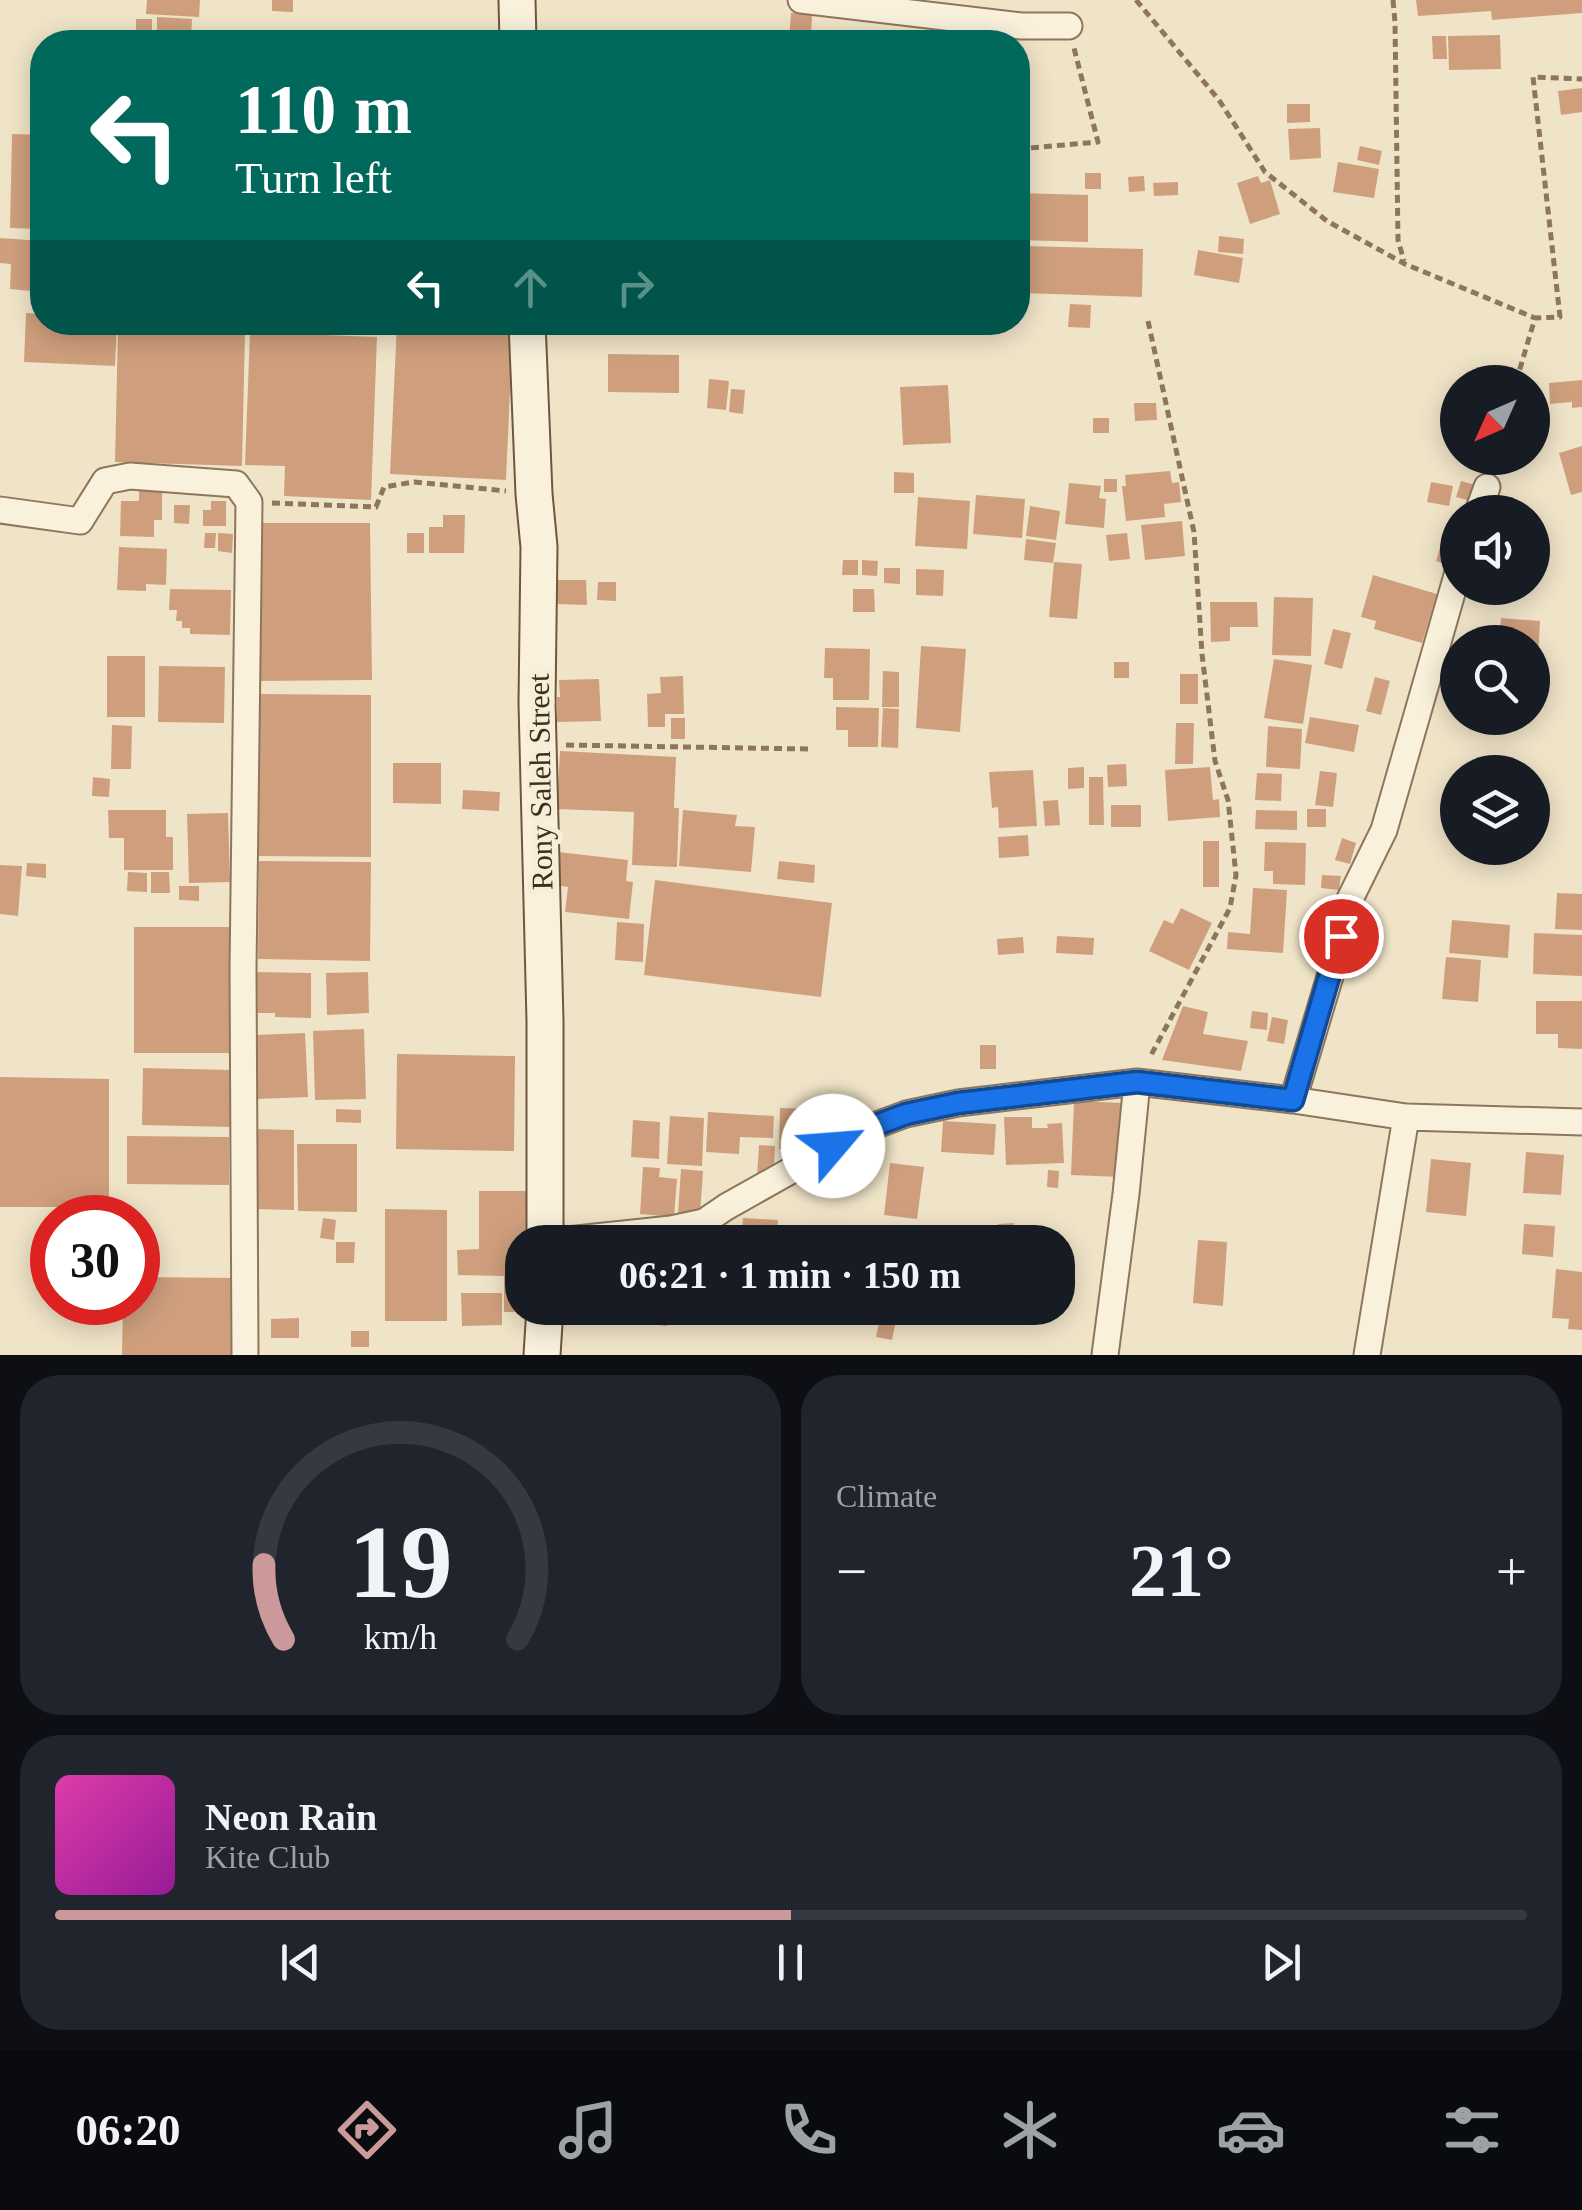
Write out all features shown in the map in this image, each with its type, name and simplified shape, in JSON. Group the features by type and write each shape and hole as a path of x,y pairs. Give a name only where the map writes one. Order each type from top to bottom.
{"street":[{"path":"517,0 518,30"},
{"path":"801,0 1021,26 1069,26"},
{"name":"Rony Saleh Street","path":"528,335 539,547 538,744 546,1225"},
{"path":"0,510 80,521 104,481 130,476 236,484 249,502 243,969 245,1355"},
{"path":"1485,495 1488,486"},
{"path":"1293,1100 1350,899 1384,830 1449,605"},
{"path":"1105,1355 1137,1082"},
{"path":"690,1225 704,1222 863,1130 906,1114 958,1103 1137,1082 1406,1117 1582,1122"},
{"path":"1367,1355 1406,1117"},
{"path":"542,1355 544,1325"}],"path":[{"path":"1136,0 1219,100 1265,172 1327,222 1405,264 1534,318 1560,317 1532,77 1582,79"},
{"path":"1392,0 1398,240 1405,264"},
{"path":"1030,148 1098,142 1069,26"},
{"path":"1521,365 1534,318"},
{"path":"1137,1082 1230,908 1236,875 1228,800 1215,761 1202,654 1194,532 1148,321"},
{"path":"249,502 376,507 384,487 414,482 534,494"},
{"path":"538,744 808,749"}],"building":[{"path":"147,0 200,0 199,17 146,14"},
{"path":"272,0 293,0 293,12 272,11"},
{"path":"1416,0 1582,0 1582,13 1492,20 1491,11 1418,16"},
{"path":"791,13 812,14 811,30 790,30"},
{"path":"157,17 192,19 191,30 157,30"},
{"path":"136,19 152,19 152,30 136,30"},
{"path":"1500,35 1501,69 1449,70 1448,36"},
{"path":"1432,36 1446,36 1447,59 1433,59"},
{"path":"1582,88 1582,112 1561,115 1558,91"},
{"path":"1287,104 1310,104 1310,122 1287,123"},
{"path":"1320,128 1321,158 1290,160 1288,129"},
{"path":"12,134 30,135 30,229 10,228"},
{"path":"1360,146 1382,151 1379,165 1357,160"},
{"path":"1338,162 1379,169 1374,198 1333,192"},
{"path":"1085,173 1101,173 1101,189 1085,189"},
{"path":"1144,176 1145,191 1129,192 1128,177"},
{"path":"1258,176 1261,183 1270,180 1280,214 1250,224 1237,183"},
{"path":"1178,182 1178,195 1154,196 1153,183"},
{"path":"1030,193 1088,195 1088,242 1030,240"},
{"path":"1219,236 1244,239 1243,254 1218,252"},
{"path":"0,238 30,240 30,291 10,289 11,264 0,263"},
{"path":"1030,246 1143,249 1142,297 1030,293"},
{"path":"1198,250 1243,258 1239,283 1194,275"},
{"path":"1070,304 1091,305 1090,328 1068,327"},
{"path":"26,313 30,313 30,335 116,335 115,366 24,362"},
{"path":"118,335 245,335 242,466 115,462"},
{"path":"250,335 377,337 371,500 284,496 285,466 245,465"},
{"path":"396,335 512,335 506,480 390,474"},
{"path":"608,354 679,355 679,393 608,392"},
{"path":"709,379 729,381 726,410 707,408"},
{"path":"1582,380 1582,407 1572,408 1572,402 1550,404 1550,383"},
{"path":"948,385 951,443 903,445 900,387"},
{"path":"731,389 745,390 743,414 729,412"},
{"path":"1134,403 1156,403 1157,420 1135,421"},
{"path":"1093,418 1109,418 1109,433 1093,433"},
{"path":"1582,446 1582,492 1571,495 1559,453"},
{"path":"1170,471 1172,483 1179,482 1181,502 1164,504 1165,517 1126,521 1122,486 1126,486 1125,475"},
{"path":"894,472 914,473 914,493 894,493"},
{"path":"1104,479 1117,479 1117,492 1104,492"},
{"path":"1461,481 1476,485 1473,495 1457,495"},
{"path":"1431,482 1453,486 1451,495 1440,495 1440,504 1427,502"},
{"path":"1069,483 1101,486 1099,498 1106,499 1104,528 1065,524"},
{"path":"139,488 162,488 162,520 154,520 154,537 120,536 121,501 139,501"},
{"path":"976,495 1025,499 1022,538 973,534"},
{"path":"918,497 970,501 967,549 915,546"},
{"path":"211,501 226,501 226,526 203,526 203,510 211,510"},
{"path":"174,505 190,505 189,524 174,523"},
{"path":"1030,506 1060,511 1056,540 1026,536"},
{"path":"443,515 465,515 464,553 429,553 429,527 443,527"},
{"path":"1182,521 1185,556 1145,560 1141,525"},
{"path":"255,523 370,523 372,680 257,681"},
{"path":"205,533 216,533 215,548 204,548"},
{"path":"218,533 233,534 232,553 218,551"},
{"path":"407,533 424,533 424,553 407,553"},
{"path":"1127,533 1130,559 1109,561 1106,535"},
{"path":"1026,539 1056,543 1053,563 1024,560"},
{"path":"119,547 167,549 166,585 146,584 146,591 117,590"},
{"path":"843,560 858,560 858,575 842,575"},
{"path":"862,560 878,561 877,576 862,575"},
{"path":"1054,562 1082,564 1077,619 1049,617"},
{"path":"884,568 900,568 900,584 884,583"},
{"path":"916,569 944,570 943,596 916,595"},
{"path":"1373,575 1437,594 1422,643 1374,629 1376,621 1361,617"},
{"path":"558,580 586,580 587,605 557,604"},
{"path":"598,582 616,582 616,601 597,600"},
{"path":"170,589 231,590 230,635 190,634 190,628 182,628 182,621 176,621 177,610 169,610"},
{"path":"853,589 874,589 875,612 853,612"},
{"path":"1274,597 1313,598 1311,656 1272,655"},
{"path":"1210,602 1257,602 1258,627 1230,627 1230,641 1211,642"},
{"path":"1501,618 1540,621 1540,625 1500,625"},
{"path":"1333,629 1351,633 1342,669 1324,664"},
{"path":"921,646 966,649 960,732 916,728"},
{"path":"825,648 870,649 869,700 833,700 833,678 824,678"},
{"path":"107,656 145,656 145,717 107,717"},
{"path":"1274,659 1312,665 1303,724 1264,718"},
{"path":"1114,662 1129,662 1129,678 1114,678"},
{"path":"159,666 225,667 224,723 158,722"},
{"path":"883,671 899,672 899,707 882,707"},
{"path":"1180,674 1198,674 1198,704 1180,704"},
{"path":"683,676 684,714 665,714 665,727 648,727 647,694 661,693 660,677"},
{"path":"1375,677 1390,681 1381,715 1366,711"},
{"path":"599,679 601,721 557,722 559,680"},
{"path":"258,694 371,695 371,857 258,856"},
{"path":"836,707 879,708 878,747 848,747 848,730 836,730"},
{"path":"883,708 899,709 898,748 881,747"},
{"path":"1310,717 1359,725 1354,752 1305,743"},
{"path":"671,718 685,718 685,739 671,739"},
{"path":"1176,723 1194,723 1193,764 1175,764"},
{"path":"112,725 132,726 131,769 111,769"},
{"path":"1268,726 1302,729 1300,769 1266,767"},
{"path":"560,751 676,757 677,867 632,865 634,812 557,809"},
{"path":"393,763 441,763 441,804 393,803"},
{"path":"1126,764 1127,786 1108,787 1107,765"},
{"path":"1084,767 1084,788 1068,789 1068,768"},
{"path":"1210,767 1213,800 1219,799 1220,817 1168,821 1165,770"},
{"path":"1033,770 1037,826 999,828 998,807 992,808 989,772"},
{"path":"1320,771 1337,773 1333,807 1315,805"},
{"path":"1257,773 1282,774 1281,801 1255,800"},
{"path":"93,777 110,779 109,797 92,796"},
{"path":"1089,777 1103,777 1104,825 1089,825"},
{"path":"463,790 500,792 499,811 462,809"},
{"path":"1058,800 1060,825 1045,826 1043,801"},
{"path":"1111,805 1141,805 1141,827 1111,827"},
{"path":"1307,809 1326,809 1326,827 1307,827"},
{"path":"108,810 166,810 166,837 173,837 173,870 124,870 124,838 109,838"},
{"path":"683,810 737,815 735,826 755,827 751,872 679,866"},
{"path":"1256,810 1297,811 1297,830 1255,829"},
{"path":"228,813 230,882 189,883 187,814"},
{"path":"1028,835 1029,856 999,858 998,837"},
{"path":"1342,838 1356,843 1350,864 1335,860"},
{"path":"1203,841 1219,841 1219,887 1203,887"},
{"path":"1265,842 1306,843 1305,885 1273,884 1273,871 1264,871"},
{"path":"558,852 628,860 626,881 633,882 629,919 565,912 568,887 554,885"},
{"path":"259,861 371,862 370,961 258,959"},
{"path":"779,861 815,865 814,883 777,879"},
{"path":"27,863 46,864 46,878 26,876"},
{"path":"0,865 22,866 18,916 0,914"},
{"path":"128,872 147,873 147,892 127,891"},
{"path":"151,872 169,872 170,893 151,893"},
{"path":"1322,875 1341,876 1339,890 1321,888"},
{"path":"655,880 832,903 821,997 644,975"},
{"path":"179,886 199,886 199,901 179,900"},
{"path":"1253,888 1287,890 1283,953 1227,949 1228,932 1250,934"},
{"path":"1557,893 1582,894 1582,930 1555,929"},
{"path":"1181,908 1212,923 1189,970 1149,951 1164,920 1173,924"},
{"path":"1452,920 1510,925 1508,958 1449,953"},
{"path":"617,922 644,924 643,962 615,960"},
{"path":"134,927 230,927 230,1053 134,1053"},
{"path":"1534,933 1582,935 1582,976 1533,974"},
{"path":"1057,936 1094,938 1093,955 1056,953"},
{"path":"1023,937 1024,953 998,955 997,939"},
{"path":"1446,957 1481,960 1478,1002 1442,999"},
{"path":"254,972 311,973 311,1018 253,1013"},
{"path":"368,972 369,1013 327,1015 326,973"},
{"path":"1536,1001 1582,1001 1582,1049 1558,1048 1558,1034 1536,1034"},
{"path":"1183,1006 1208,1012 1203,1034 1248,1041 1241,1071 1162,1060"},
{"path":"1252,1011 1268,1013 1267,1030 1250,1028"},
{"path":"1272,1017 1288,1020 1284,1044 1267,1041"},
{"path":"364,1029 366,1099 315,1100 313,1031"},
{"path":"305,1033 308,1097 257,1099 255,1035"},
{"path":"980,1045 996,1045 996,1069 980,1069"},
{"path":"397,1054 515,1056 514,1151 396,1149"},
{"path":"143,1068 232,1070 231,1127 142,1125"},
{"path":"0,1077 109,1079 109,1195 30,1195 30,1207 0,1207"},
{"path":"1074,1101 1124,1103 1121,1177 1071,1175"},
{"path":"780,1108 819,1109 818,1142 803,1150 779,1149"},
{"path":"336,1109 361,1110 361,1123 336,1122"},
{"path":"708,1112 774,1116 773,1138 740,1137 739,1154 706,1152"},
{"path":"670,1116 704,1118 702,1166 667,1164"},
{"path":"1004,1117 1032,1117 1032,1128 1062,1123 1064,1163 1006,1165"},
{"path":"633,1120 660,1122 659,1159 631,1157"},
{"path":"943,1121 996,1124 994,1155 941,1152"},
{"path":"254,1129 294,1130 294,1210 254,1209"},
{"path":"127,1136 229,1137 229,1185 127,1184"},
{"path":"297,1144 357,1144 357,1212 298,1211"},
{"path":"759,1145 775,1146 774,1167 757,1176"},
{"path":"1526,1152 1564,1155 1561,1195 1523,1193"},
{"path":"1431,1159 1471,1163 1466,1216 1426,1212"},
{"path":"890,1163 924,1167 917,1219 884,1215"},
{"path":"643,1167 660,1168 659,1177 677,1179 674,1217 640,1214"},
{"path":"681,1169 703,1171 700,1215 678,1213"},
{"path":"1048,1170 1059,1171 1058,1188 1047,1187"},
{"path":"479,1191 531,1191 531,1225 505,1225 505,1312 504,1276 458,1275 457,1250 479,1249"},
{"path":"385,1209 447,1210 447,1321 385,1321"},
{"path":"323,1218 336,1220 334,1240 320,1238"},
{"path":"743,1218 778,1220 778,1225 742,1225"},
{"path":"1524,1224 1555,1226 1553,1257 1522,1254"},
{"path":"1198,1240 1227,1242 1223,1306 1193,1303"},
{"path":"336,1242 355,1242 354,1263 336,1263"},
{"path":"1556,1269 1582,1272 1582,1330 1568,1329 1569,1319 1552,1318"},
{"path":"160,1277 236,1278 235,1355 122,1355 123,1325 160,1325"},
{"path":"461,1293 502,1293 502,1325 462,1326"},
{"path":"299,1318 299,1338 271,1338 271,1319"},
{"path":"878,1325 895,1325 892,1340 876,1337"},
{"path":"351,1331 369,1331 369,1347 351,1347"}],"route":[{"path":"833,1146 906,1114 958,1103 1137,1082 1293,1100 1341,936"}]}
